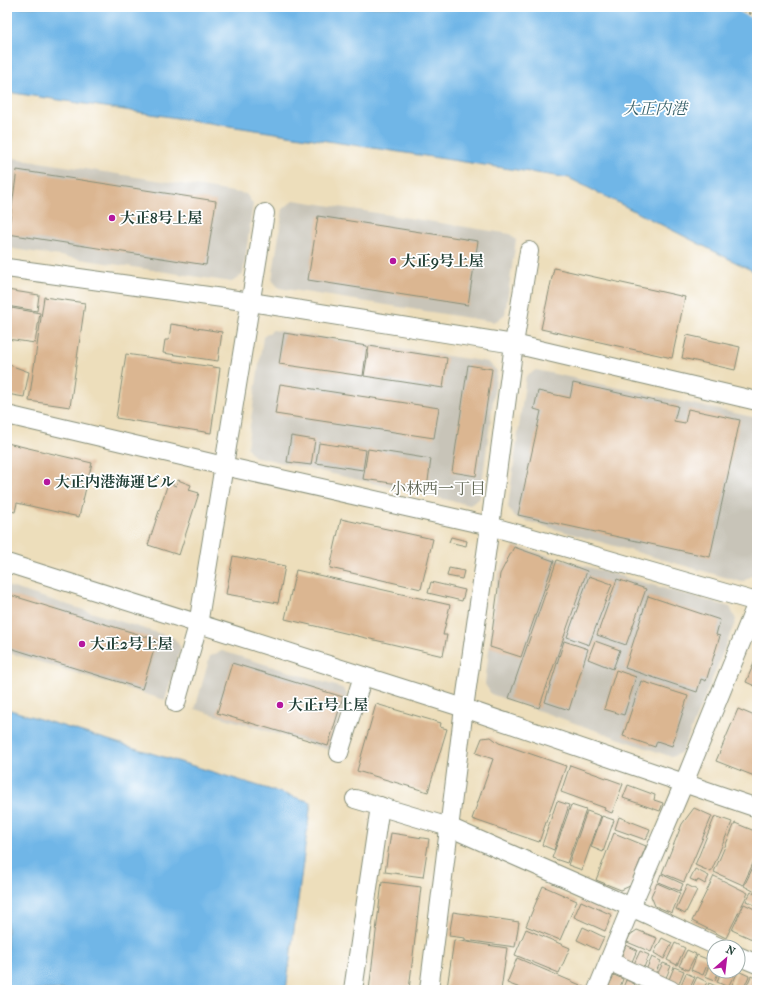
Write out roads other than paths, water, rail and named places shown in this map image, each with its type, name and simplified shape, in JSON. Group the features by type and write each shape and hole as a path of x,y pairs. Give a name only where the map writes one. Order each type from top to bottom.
{"street":[{"path":"176,703 198,625 265,213"},
{"path":"429,990 464,708 514,344 529,251"},
{"path":"7,268 251,302 514,344 757,401"},
{"path":"7,415 490,526 757,602 684,783 597,990"},
{"path":"7,563 198,625 464,708 757,808"},
{"path":"339,753 363,676"},
{"path":"355,799 449,827 706,941"},
{"path":"353,990 380,806"},
{"path":"746,959 757,964"},
{"path":"609,961 671,990"}],"water":[{"name":"大正内港","path":"7,7 757,7 757,273 569,178 7,92"},
{"path":"7,709 311,802 286,990 7,990"}],"place":[{"name":"大正8号上屋","path":"112,218"},
{"name":"大正9号上屋","path":"393,261"},
{"name":"大正内港海運ビル","path":"47,482"},
{"name":"大正2号上屋","path":"82,644"},
{"name":"大正1号上屋","path":"280,705"}],"district":[{"name":"小林西一丁目","path":"438,488"}]}
